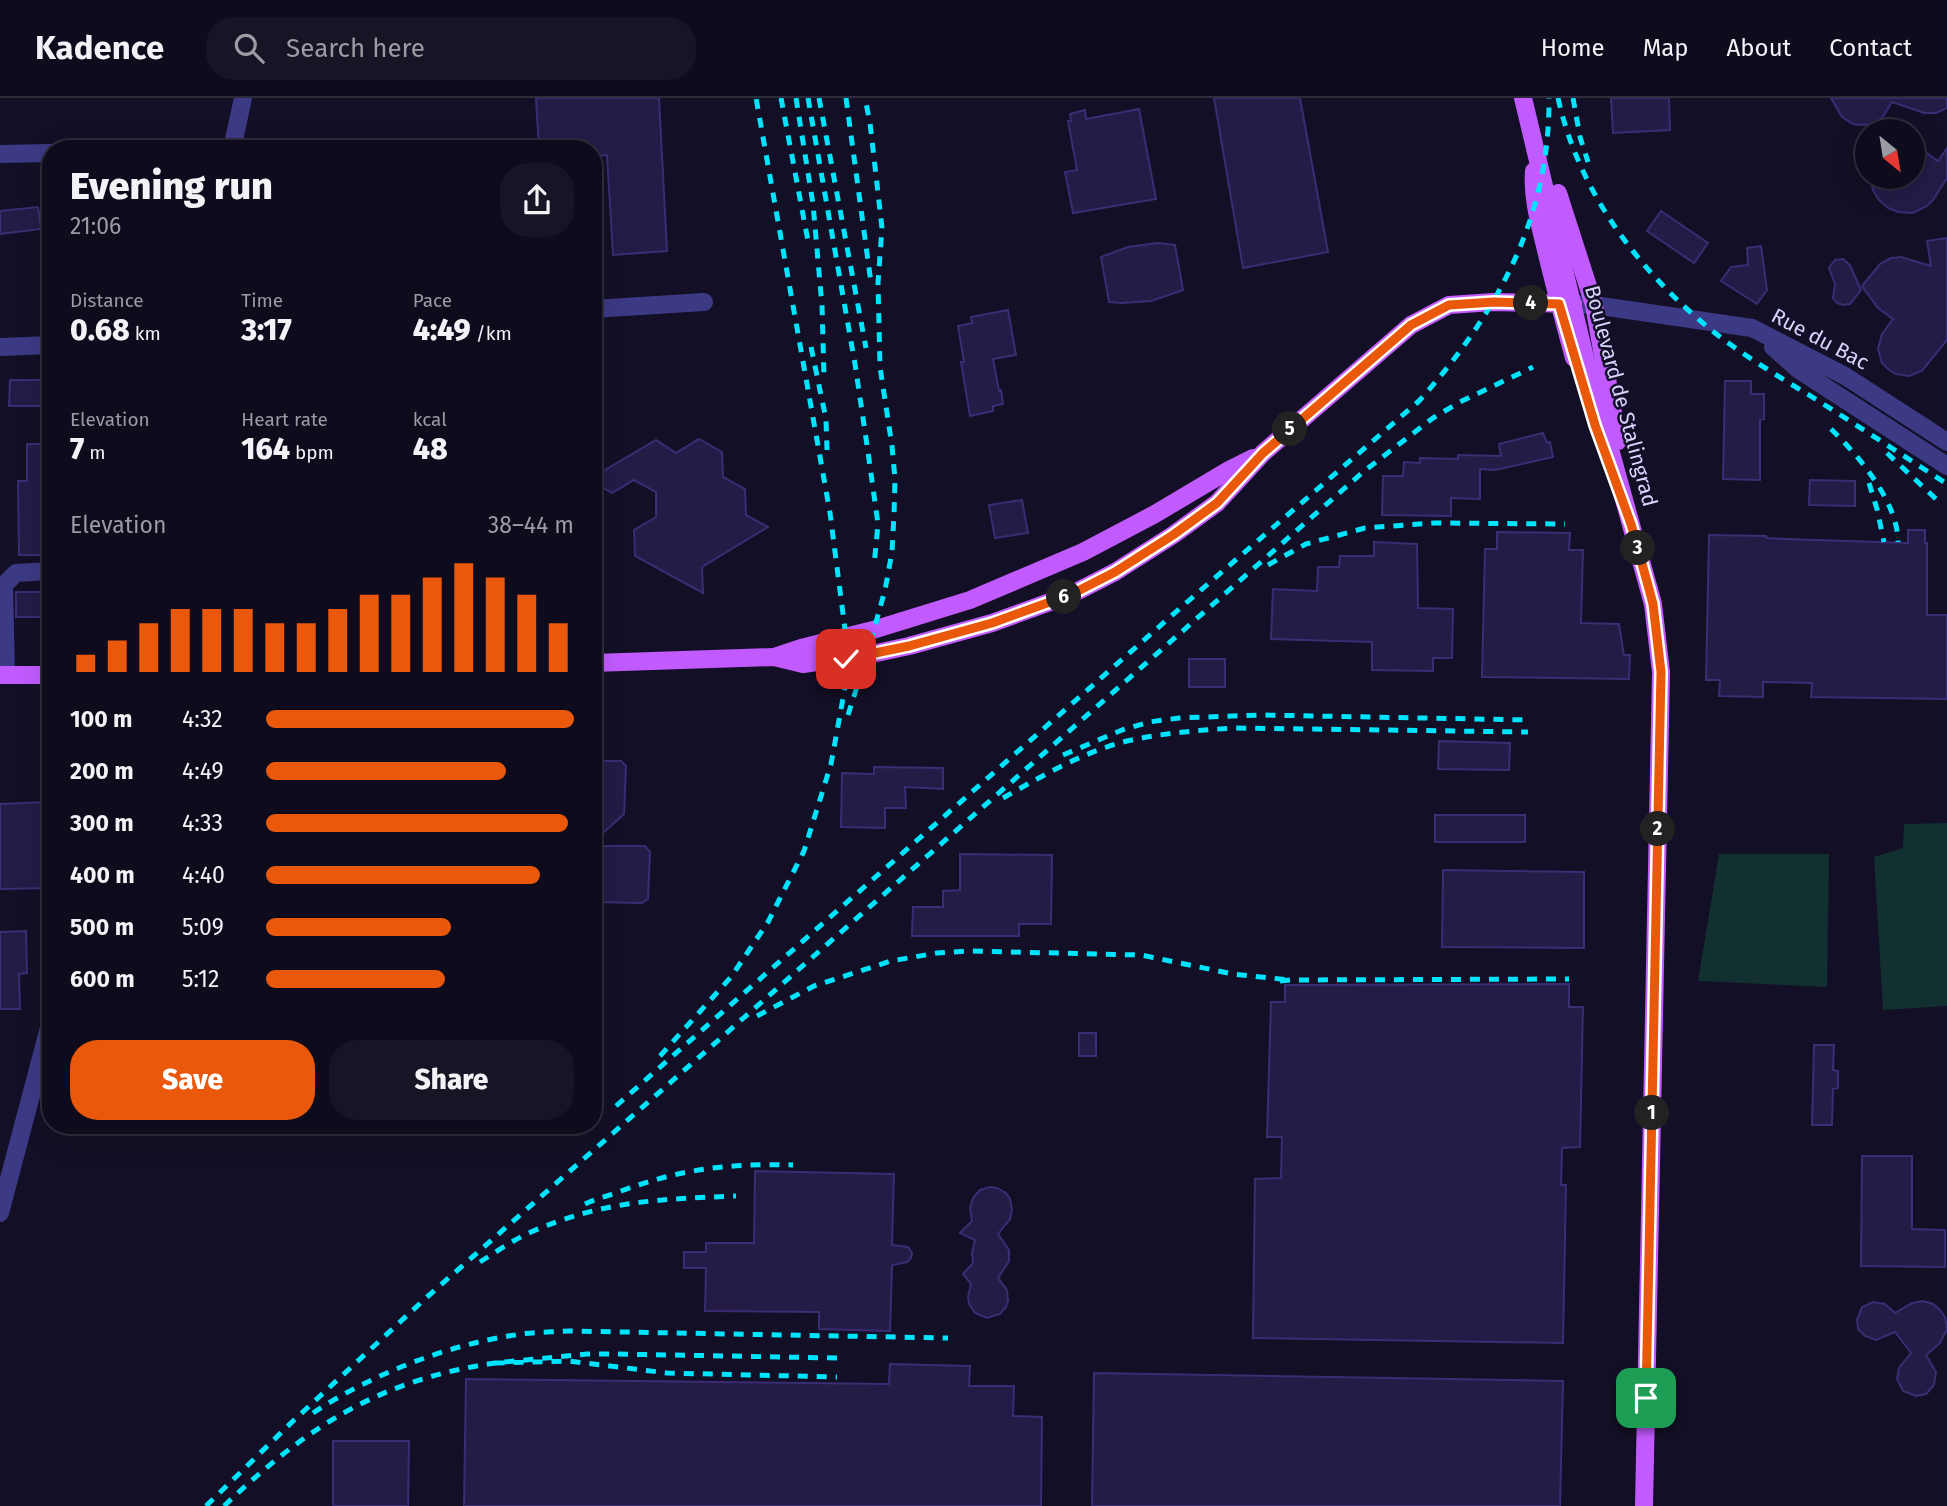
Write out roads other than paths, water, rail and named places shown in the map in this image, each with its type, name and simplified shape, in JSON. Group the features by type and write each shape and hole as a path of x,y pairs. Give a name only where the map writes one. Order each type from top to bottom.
{"main road":[{"name":"Boulevard de Stalingrad","path":"1522,98 1536,151 1566,304 1588,370 1653,604 1661,672 1644,1506"},
{"path":"1536,151 1550,169 1594,305 1631,524"},
{"path":"602,663 774,657 803,664 846,659 909,646 978,627 1072,594 1115,572 1217,503 1263,453 1411,325 1449,305 1566,304"},
{"path":"774,657 970,600 1083,552 1263,453"},
{"path":"970,600 978,627"},
{"path":"3,675 42,675"}],"street":[{"path":"234,140 243,98"},
{"path":"0,154 42,153"},
{"path":"602,308 704,302"},
{"name":"Rue du Bac","path":"1566,304 1594,305 1752,328 1845,376 1947,442"},
{"path":"1752,328 1799,370 1947,466"},
{"path":"0,347 42,345"},
{"path":"3,675 4,585 16,573 42,572"},
{"path":"0,1213 42,1054"}],"railway":[{"path":"660,1056 731,977 768,922 804,851 831,764 846,682 846,637 830,513 756,98"},
{"path":"781,98 808,241"},
{"path":"796,98 813,204 822,306 824,377"},
{"path":"808,98 868,452 878,524 874,566"},
{"path":"819,98 866,348"},
{"path":"846,98 871,283"},
{"path":"848,715 885,590 892,552 895,479 880,367 878,283 882,228 865,98"},
{"path":"616,1106 1419,401 1472,334 1495,299 1514,262 1529,224 1540,184 1547,142 1549,98"},
{"path":"1558,98 1581,166 1616,229 1638,257 1688,310 1715,333 1765,368 1947,484"},
{"path":"1573,98 1588,162"},
{"path":"811,347 826,419 827,450"},
{"path":"206,1506 427,1297 1363,472 1433,418 1533,367"},
{"path":"1831,429 1865,466 1884,496 1896,527 1898,542"},
{"path":"1887,453 1936,499"},
{"path":"1869,483 1884,542"},
{"path":"1268,565 1306,544 1365,528 1434,523 1565,524"},
{"path":"1063,755 1122,730 1149,722 1179,718 1261,715 1531,720"},
{"path":"1003,798 1095,751 1127,741 1168,734 1236,728 1528,732"},
{"path":"757,1016 814,986 891,961 937,953 968,951 1141,955 1233,974 1290,980"},
{"path":"1280,981 1569,979"},
{"path":"585,1204 643,1183 706,1169 793,1165"},
{"path":"480,1262 531,1232 582,1214 656,1201 736,1196"},
{"path":"313,1413 384,1374 436,1354 521,1334 569,1331 948,1338"},
{"path":"837,1358 587,1354 495,1363 569,1361 667,1373 837,1377"},
{"path":"224,1506 285,1452 348,1411 416,1381 495,1363"}]}
